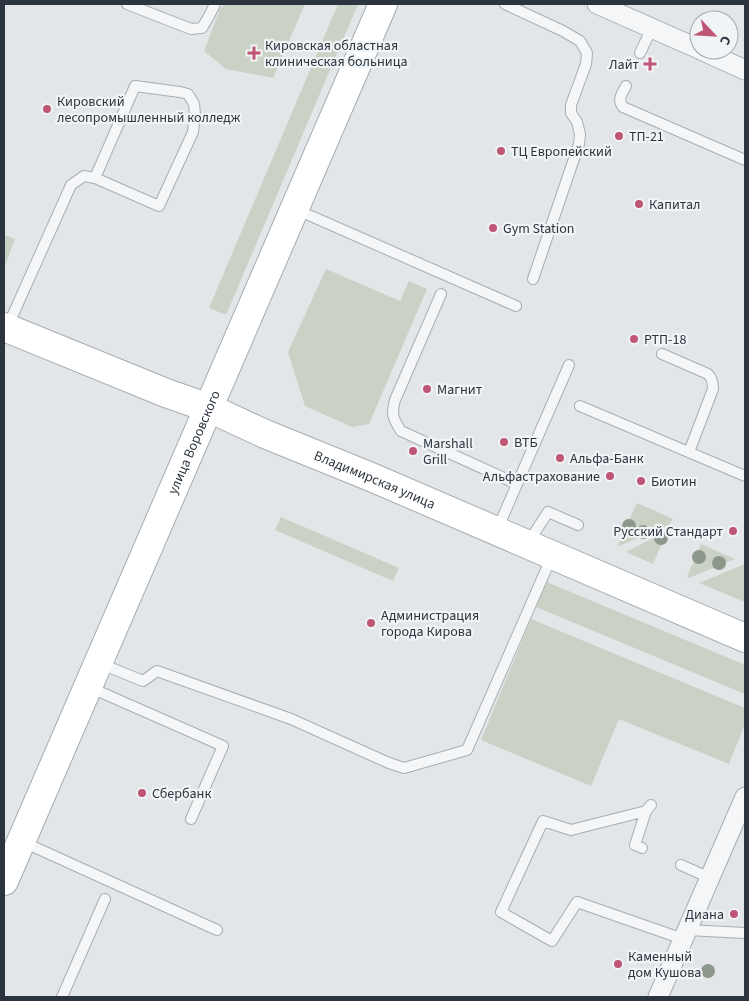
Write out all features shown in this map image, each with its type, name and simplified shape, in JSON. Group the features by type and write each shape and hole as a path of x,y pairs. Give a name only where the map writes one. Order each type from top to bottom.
{"main road":[{"name":"улица Воровского","path":"4,880 383,4"},
{"name":"Владимирская улица","path":"5,328 166,393 209,408 265,434 359,472 745,638"}],"street":[{"path":"597,4 689,45"},
{"path":"722,60 745,70"},
{"path":"658,997 745,797"}],"lane":[{"path":"128,4 191,29 202,28 215,4"},
{"path":"505,4 580,41 587,53 586,64 571,105 571,113 577,122 580,134 579,144 533,279"},
{"path":"640,53 652,28"},
{"path":"5,328 71,185 84,176 95,178 159,206 193,132 194,104 188,94 135,86 95,178"},
{"path":"626,86 620,100 624,108 745,160"},
{"path":"295,209 516,306"},
{"path":"441,294 395,400 392,409 394,418 401,431 518,484"},
{"path":"662,354 708,374 713,383 713,389 689,452"},
{"path":"497,531 570,365"},
{"path":"580,406 745,476"},
{"path":"527,544 548,512 578,525"},
{"path":"98,662 143,681 157,671 291,719 404,768 467,750 552,555"},
{"path":"88,687 144,717 223,746 191,819"},
{"path":"642,848 635,845 649,808 571,830 542,821 501,912 552,941 577,902 685,935 745,933"},
{"path":"32,846 217,930"},
{"path":"681,865 710,878"},
{"path":"62,997 105,899"}],"green space":[{"path":"225,4 305,4 273,78 226,69 204,51 220,9"},
{"path":"338,4 358,4 226,315 209,308"},
{"path":"4,235 15,239 4,268"},
{"path":"326,269 400,301 409,281 427,289 369,424 352,427 305,406 288,352"},
{"path":"637,503 673,519 670,524 617,547"},
{"path":"281,517 399,568 393,581 275,530"},
{"path":"661,534 665,536 653,564 626,552"},
{"path":"701,544 735,559 689,578 687,577"},
{"path":"745,564 745,602 699,583"},
{"path":"547,582 745,665 745,694 536,607"},
{"path":"531,619 745,708 745,724 729,764 619,719 591,786 481,740"}],"place":[{"name":"Кировская областная клиническая больница","path":"254,53"},
{"name":"Лайт","path":"650,64"},
{"name":"Кировский лесопромышленный колледж","path":"47,109"},
{"name":"ТП-21","path":"619,136"},
{"name":"ТЦ Европейский","path":"501,151"},
{"name":"Капитал","path":"639,204"},
{"name":"Gym Station","path":"493,228"},
{"name":"РТП-18","path":"634,339"},
{"name":"Магнит","path":"427,389"},
{"name":"ВТБ","path":"504,442"},
{"name":"Marshall Grill","path":"413,451"},
{"name":"Альфа-Банк","path":"560,458"},
{"name":"Альфастрахование","path":"610,476"},
{"name":"Биотин","path":"641,481"},
{"name":"Русский Стандарт","path":"733,531"},
{"name":"Администрация города Кирова","path":"371,623"},
{"name":"Сбербанк","path":"142,793"},
{"name":"Диана","path":"734,914"},
{"name":"Каменный дом Кушова","path":"618,964"}]}
